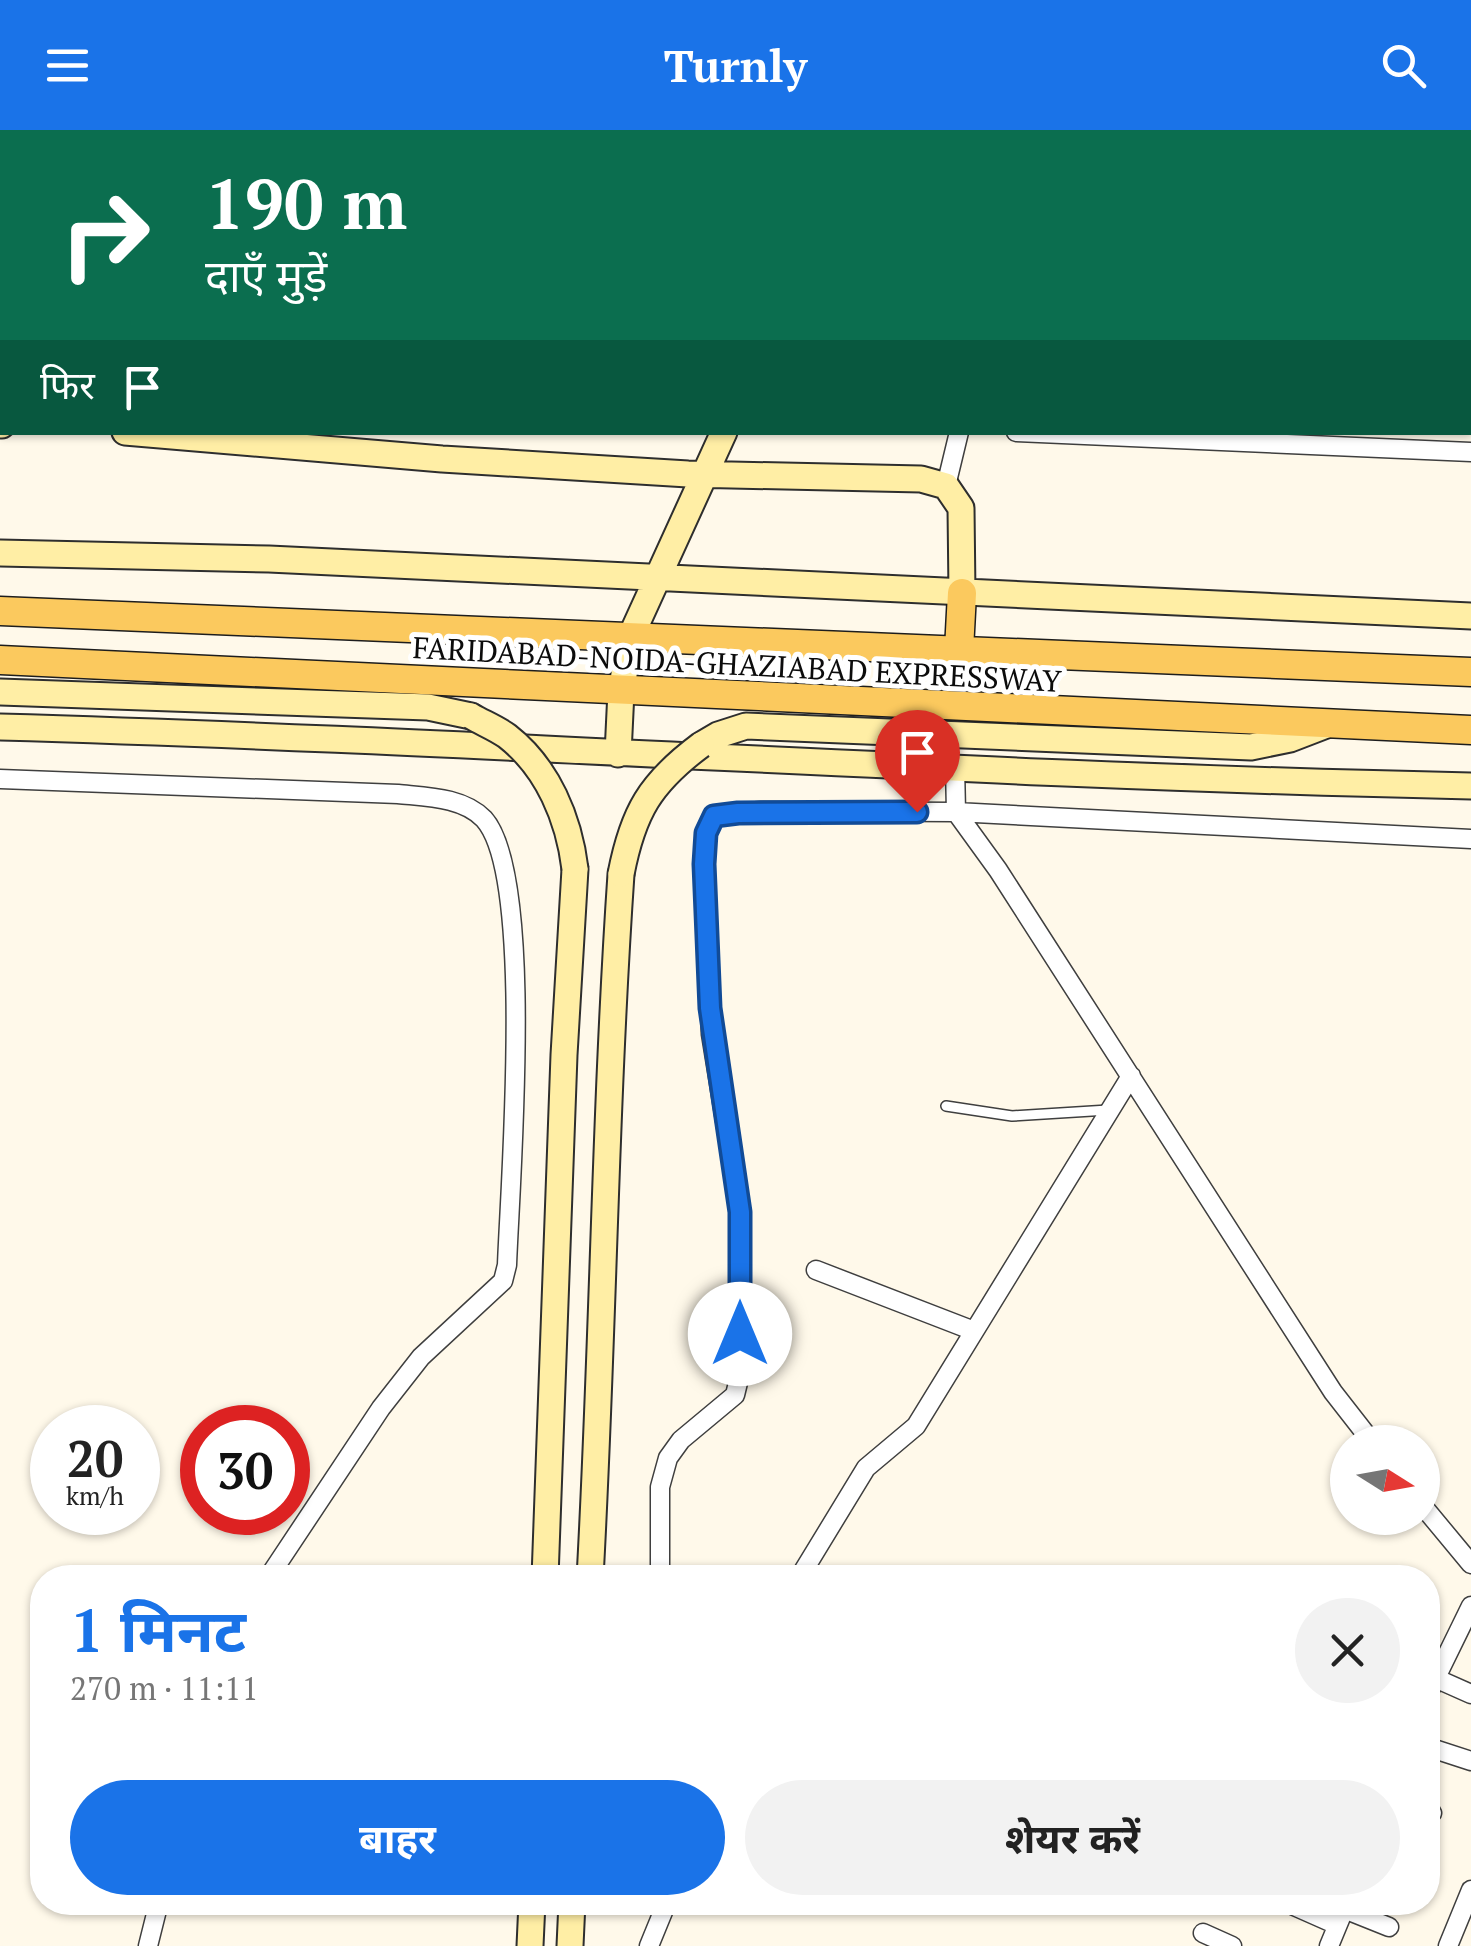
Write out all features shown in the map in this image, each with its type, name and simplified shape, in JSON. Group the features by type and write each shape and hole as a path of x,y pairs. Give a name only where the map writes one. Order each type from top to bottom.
{"main road":[{"path":"959,650 962,593"},
{"name":"FARIDABAD-NOIDA-GHAZIABAD EXPRESSWAY","path":"0,611 1471,672"},
{"name":"FARIDABAD-NOIDA-GHAZIABAD EXPRESSWAY","path":"0,660 1471,730"}],"street":[{"path":"160,435 442,459 706,474 921,480 946,486 961,508 962,593"},
{"path":"618,754 620,691 631,636 723,435"},
{"path":"946,486 958,435"},
{"path":"1144,435 1471,452"},
{"path":"0,553 269,560 1471,616"},
{"path":"0,692 428,707 471,716 507,737 540,772 557,800 572,838 575,869 564,1055 545,1565"},
{"path":"591,1565 608,1056 621,874 630,832 645,798 693,751 718,735 746,726 1251,747 1290,740 1329,724"},
{"path":"0,727 286,735 618,754 693,751 1300,782 1471,786"},
{"path":"955,766 956,812 998,870 1333,1392 1359,1425"},
{"path":"0,780 398,794 444,800 472,810 494,834 507,886 515,968 515,1062 503,1281 422,1357 391,1396 277,1565"},
{"path":"660,1565 660,1487 668,1458 681,1440 735,1395 742,1366 740,1212 712,1034 704,864 706,833 714,816 762,811 956,812 1471,839"},
{"path":"807,1565 866,1468 916,1426 1131,1076"},
{"path":"816,1270 974,1331"},
{"path":"1440,1527 1471,1564"},
{"path":"1440,1668 1471,1606"},
{"path":"1440,1688 1471,1694"},
{"path":"1440,1751 1471,1761"},
{"path":"1448,1946 1471,1890"},
{"path":"148,1946 155,1915"},
{"path":"530,1946 531,1915"},
{"path":"570,1946 571,1915"},
{"path":"651,1939 662,1915"},
{"path":"1330,1946 1341,1915"},
{"path":"1351,1915 1389,1927"},
{"path":"1203,1933 1232,1946"}],"lane":[{"path":"946,1106 1012,1116 1110,1110"}],"route":[{"path":"740,1334 740,1212 712,1034 706,833 714,816 738,813 917,812"}]}
